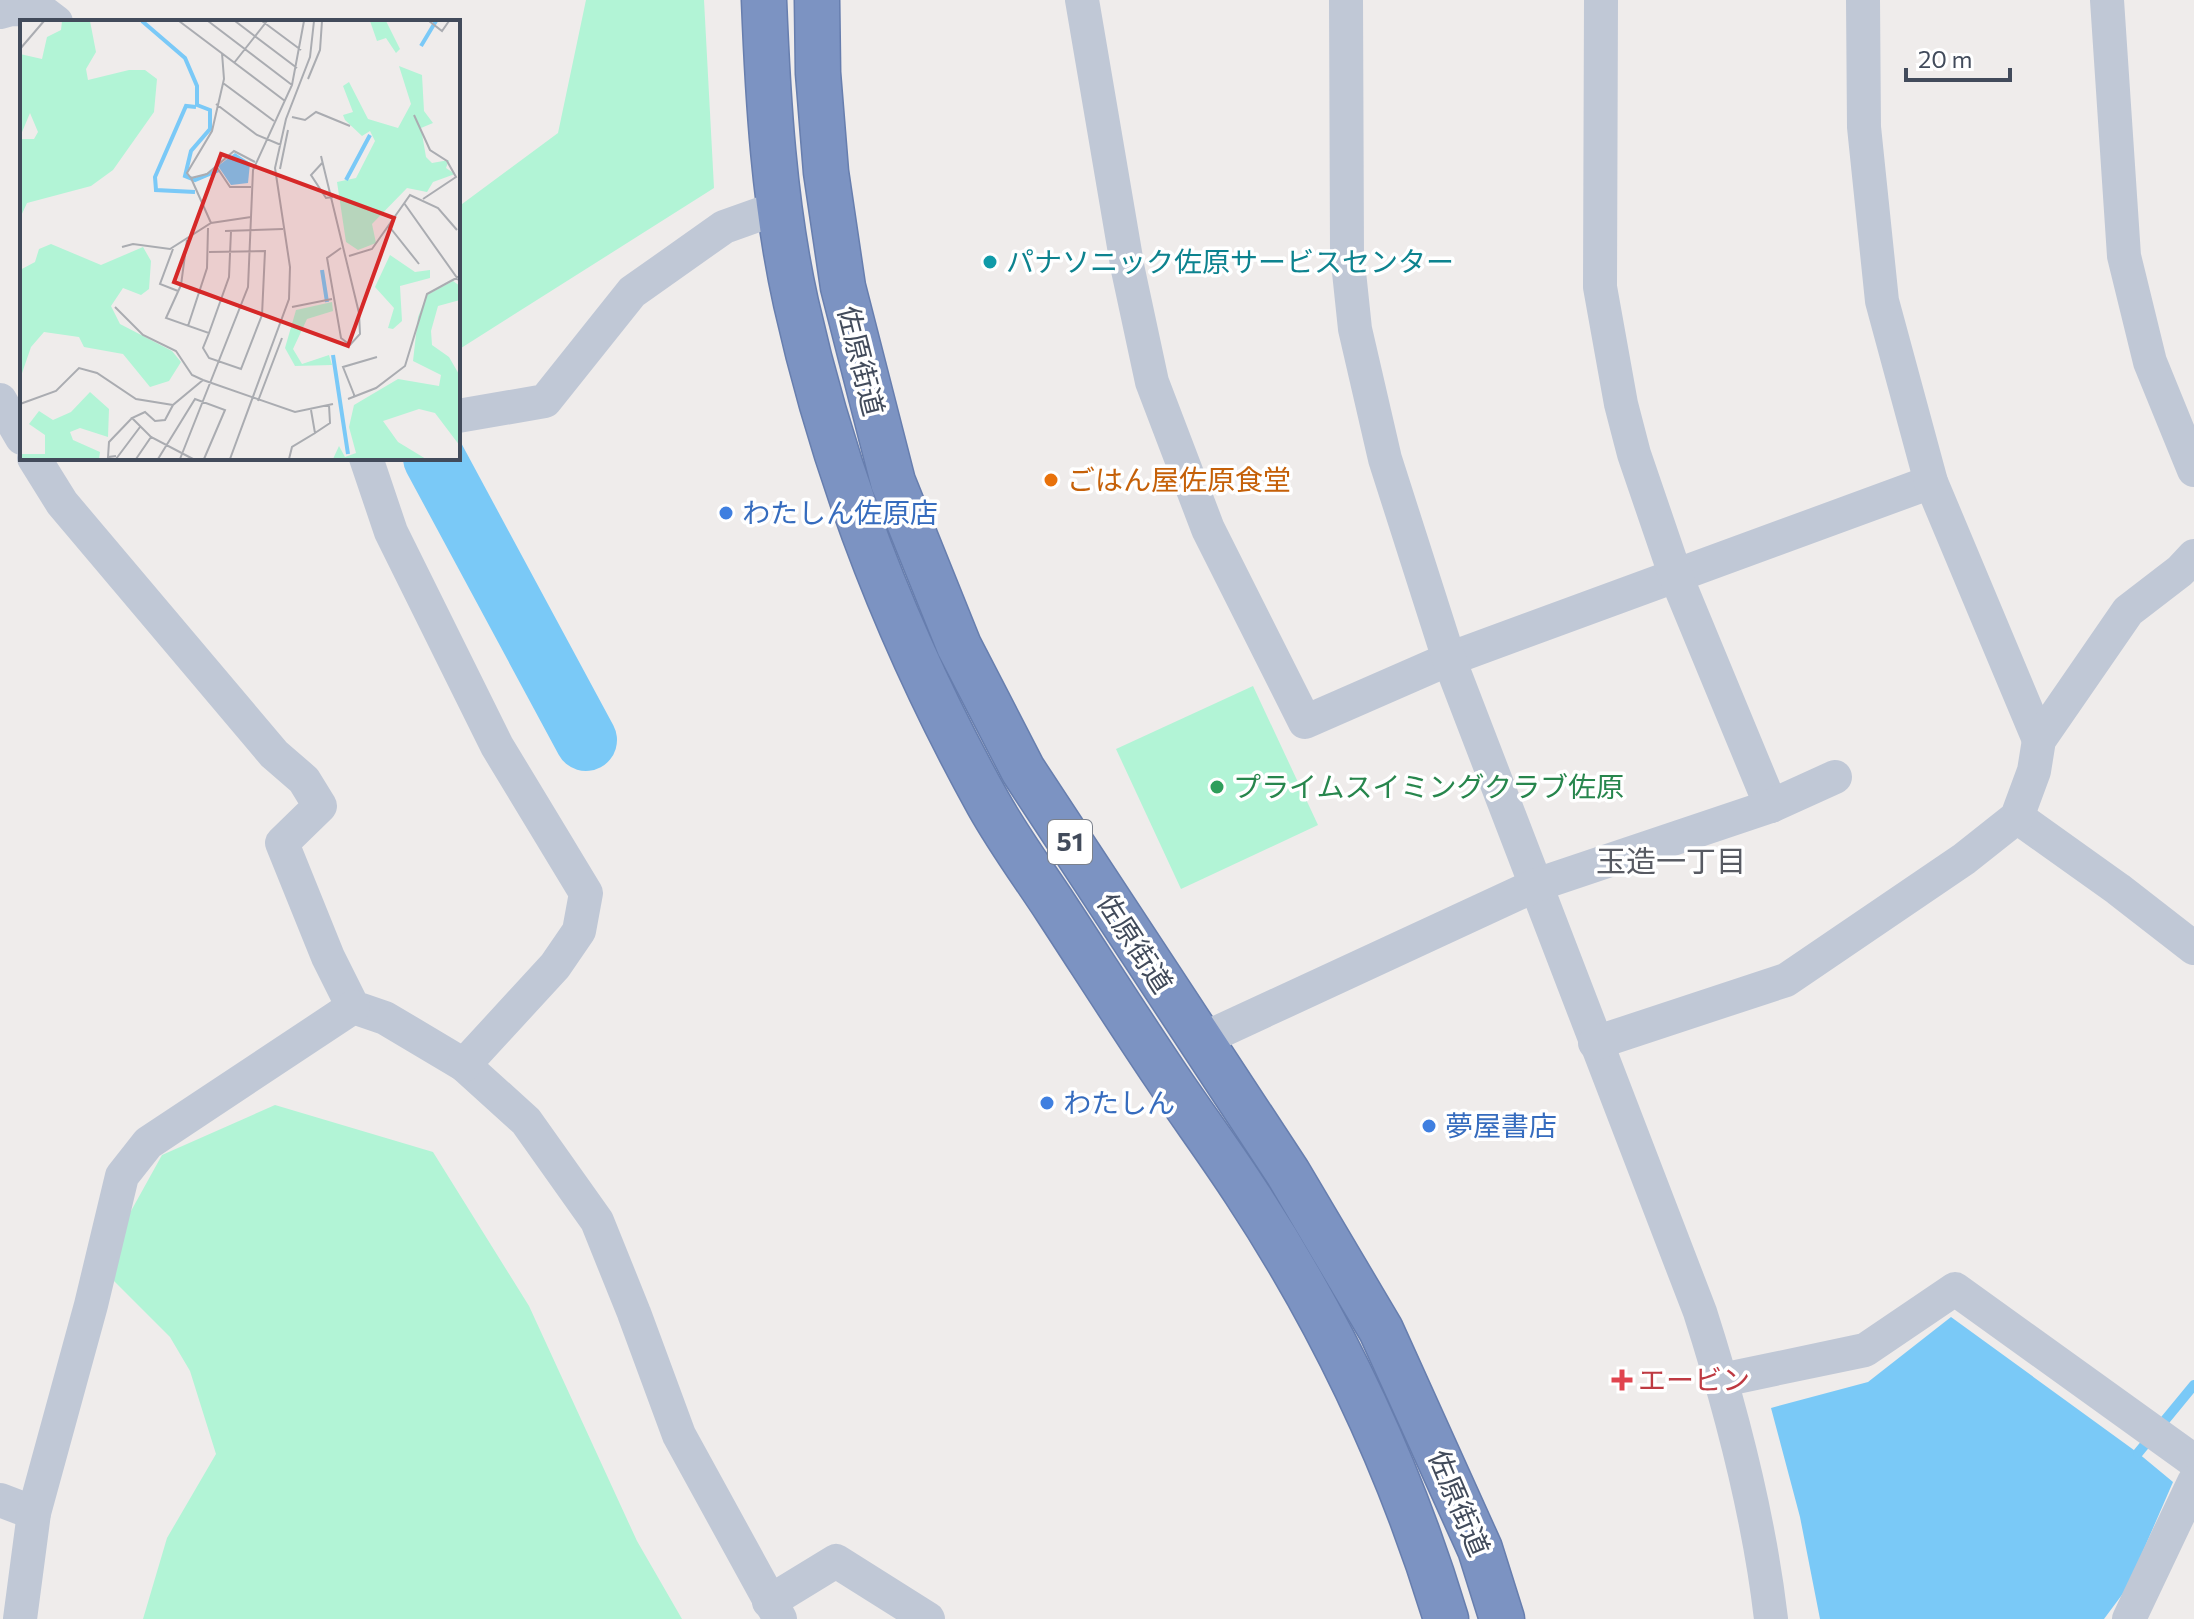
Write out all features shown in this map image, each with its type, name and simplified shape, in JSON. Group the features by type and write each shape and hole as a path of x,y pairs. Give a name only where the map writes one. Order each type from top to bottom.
{"highway":[{"name":"佐原街道","path":"764,0 767,75 780,207 795,299 847,488 908,645 989,805 1164,1074 1247,1193 1337,1344 1384,1449 1430,1567 1446,1619"},
{"name":"佐原街道","path":"817,0 818,73 826,172 843,287 893,482 959,646 1023,770 1288,1173 1381,1330 1480,1549 1502,1619"}],"street":[{"path":"1082,0 1128,270 1152,382 1208,529 1305,722 1449,659 1931,482"},
{"path":"1346,0 1347,225 1355,329 1385,459 1449,659 1700,1312 1722,1380 1748,1483 1771,1619"},
{"path":"1601,0 1600,287 1621,404 1634,454 1675,574 1771,806"},
{"path":"1863,0 1864,127 1882,301 1931,482 2039,740"},
{"path":"2107,0 2124,256 2150,362 2194,470"},
{"path":"0,12 11,9 40,10 53,20"},
{"path":"460,416 545,401 632,292 724,227 780,207"},
{"path":"0,400 20,435"},
{"path":"35,460 62,503 274,754 304,780 320,806 282,843 328,957 353,1007 385,1018 464,1065 526,1121 597,1221 679,1435 775,1610 836,1561 928,1619"},
{"path":"367,460 391,532 497,746 586,893 579,931 555,966 464,1065"},
{"path":"1595,1043 1786,980 1964,859 2017,817 2034,771 2039,740 2128,611 2180,571 2194,556"},
{"path":"1199,1041 1536,885 1771,806 1835,777"},
{"path":"2017,817 2194,948"},
{"path":"20,1619 34,1513 91,1305 122,1176 148,1143 353,1007"},
{"path":"1722,1380 1865,1350 1955,1289 2194,1461"},
{"path":"2129,1619 2194,1482"},
{"path":"0,1500 34,1513"}],"green space":[{"path":"586,0 704,0 714,188 460,349 460,206 558,133"},
{"name":"プライムスイミングクラブ佐原","path":"1253,686 1318,825 1181,889 1116,749"},
{"path":"275,1105 433,1152 529,1306 637,1541 682,1619 143,1619 167,1538 216,1454 190,1371 170,1337 100,1267 162,1155"}],"water":[{"path":"1951,1317 2173,1482 2127,1588 2104,1619 1820,1619 1800,1517 1771,1408 1868,1382"}],"waterway":[{"path":"435,460 586,740"},
{"path":"2138,1453 2194,1385"}],"place":[{"name":"パナソニック佐原サービスセンター","path":"990,262"},
{"name":"ごはん屋佐原食堂","path":"1051,480"},
{"name":"わたしん佐原店","path":"726,513"},
{"name":"プライムスイミングクラブ佐原","path":"1217,787"},
{"name":"わたしん","path":"1047,1103"},
{"name":"夢屋書店","path":"1429,1126"},
{"name":"エービン","path":"1622,1380"}],"district":[{"name":"玉造一丁目","path":"1671,862"}]}
